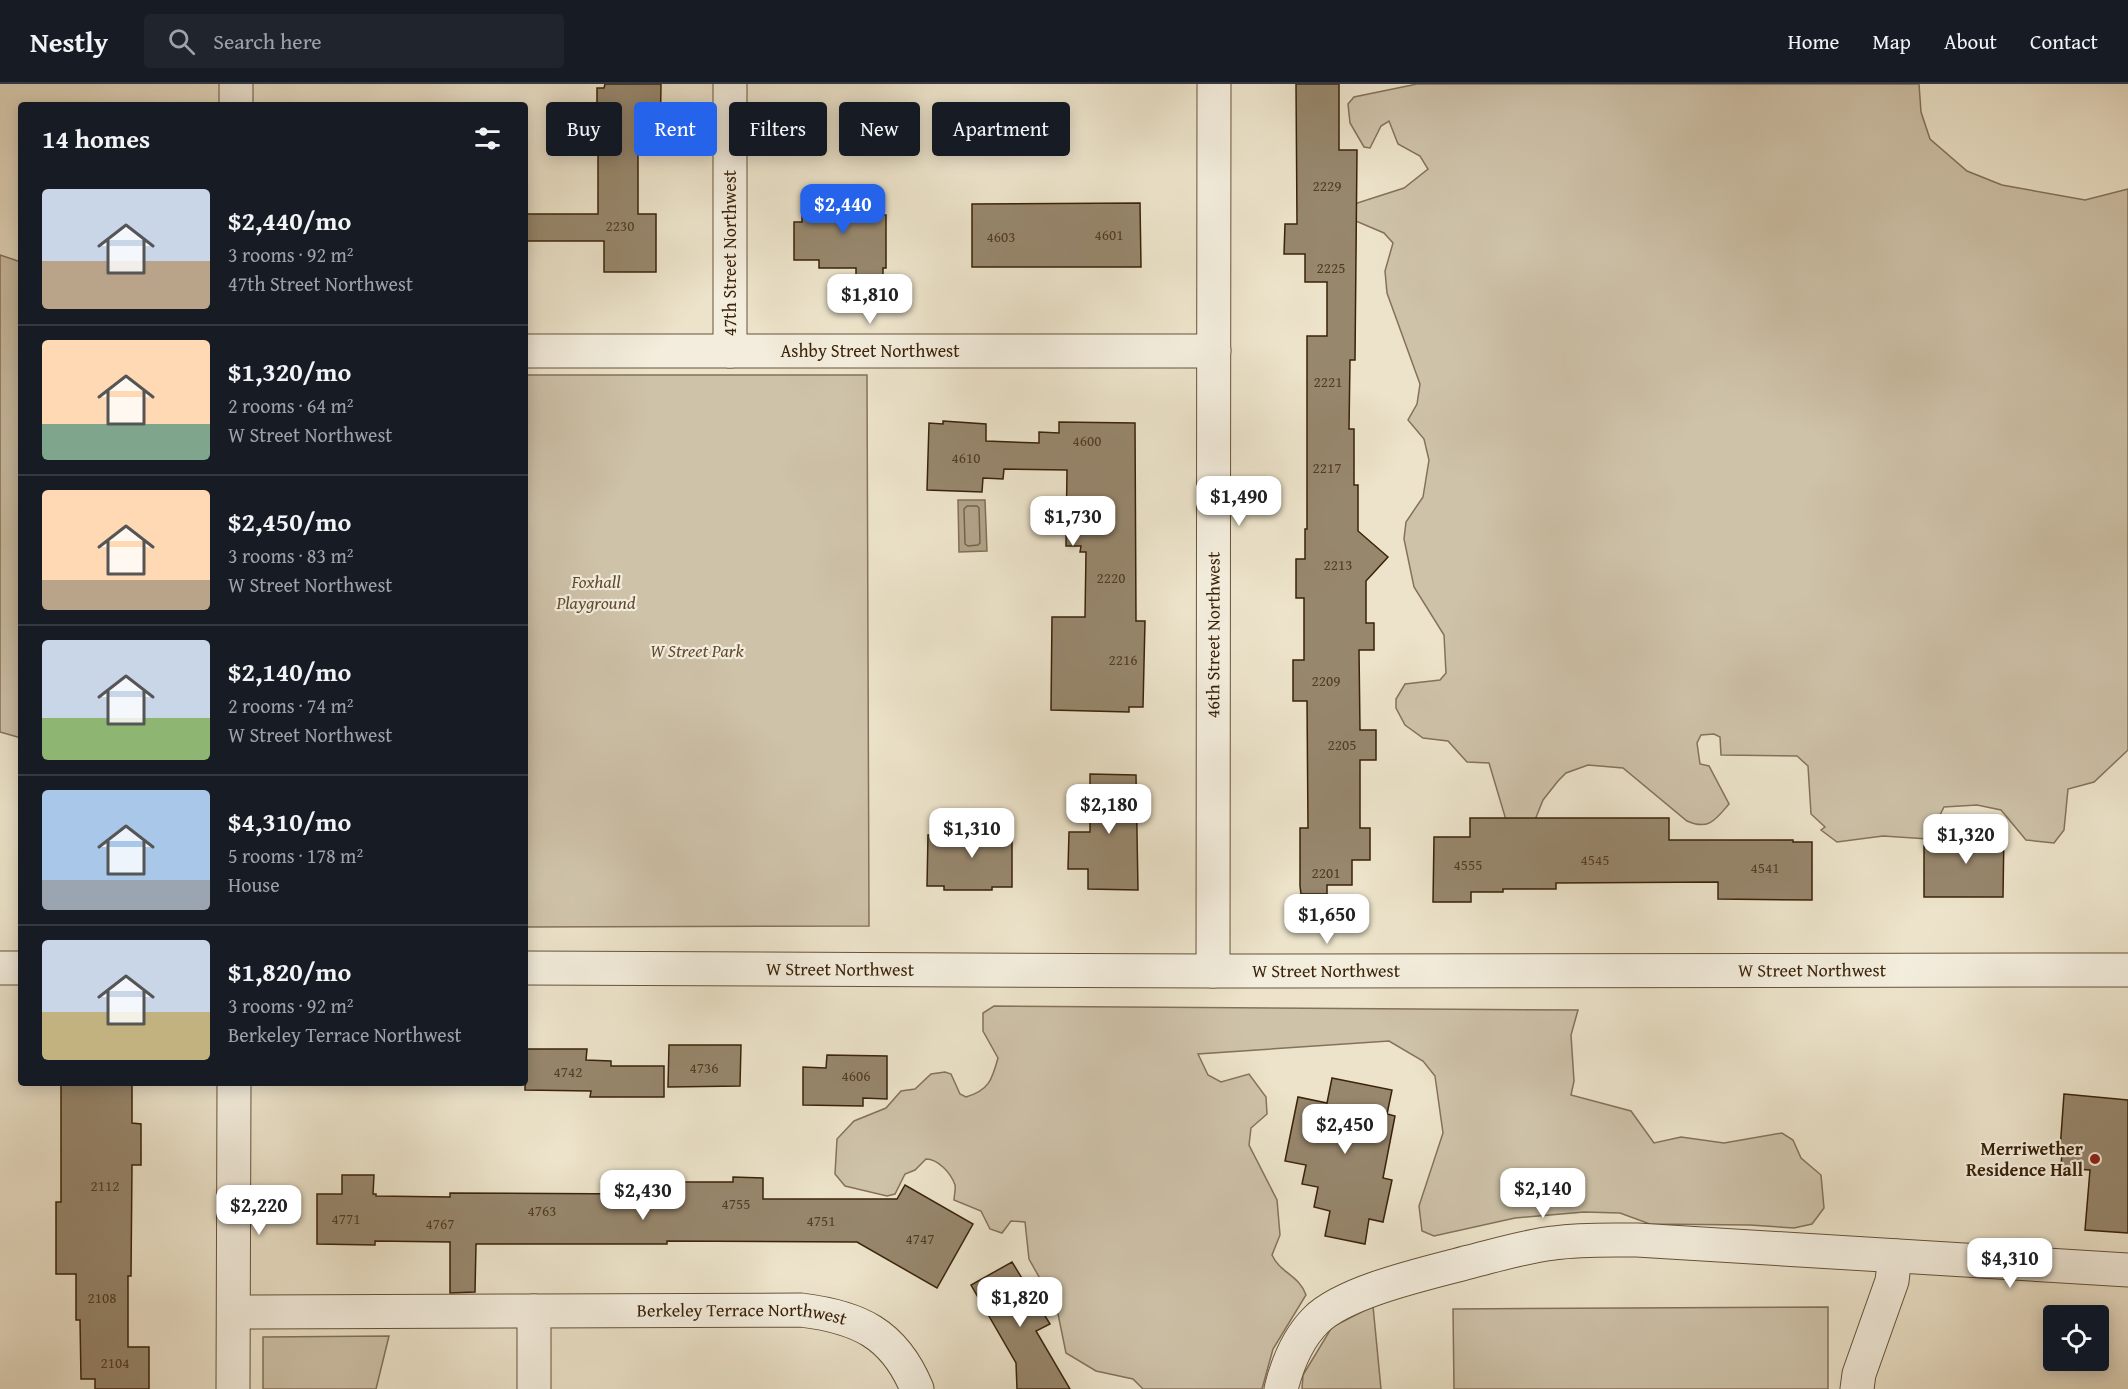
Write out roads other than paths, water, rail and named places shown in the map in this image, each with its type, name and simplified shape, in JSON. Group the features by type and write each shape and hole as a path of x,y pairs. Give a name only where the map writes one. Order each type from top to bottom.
{"street":[{"path":"236,84 236,102"},
{"name":"47th Street Northwest","path":"730,84 730,351"},
{"name":"46th Street Northwest","path":"1213,971 1214,84"},
{"name":"Ashby Street Northwest","path":"528,351 1214,351"},
{"path":"0,968 18,968"},
{"name":"W Street Northwest","path":"528,968 1213,971 2128,970"},
{"path":"233,1389 234,1086"},
{"path":"1281,1389 1291,1358 1303,1336 1316,1320 1332,1308 1364,1293 1432,1272 1556,1242 1637,1240 2128,1270"},
{"path":"1857,1389 1859,1374 1892,1281 1895,1256"},
{"name":"Berkeley Terrace Northwest","path":"234,1312 801,1310 827,1313 860,1324 886,1342 902,1360 917,1389"},
{"path":"534,1311 534,1389"}],"water":[{"path":"958,500 985,500 987,551 959,552"}],"place":[{"name":"Merriwether Residence Hall","path":"2095,1159"}],"park label":[{"name":"Foxhall Playground","path":"596,592"},
{"name":"W Street Park","path":"697,651"}]}
